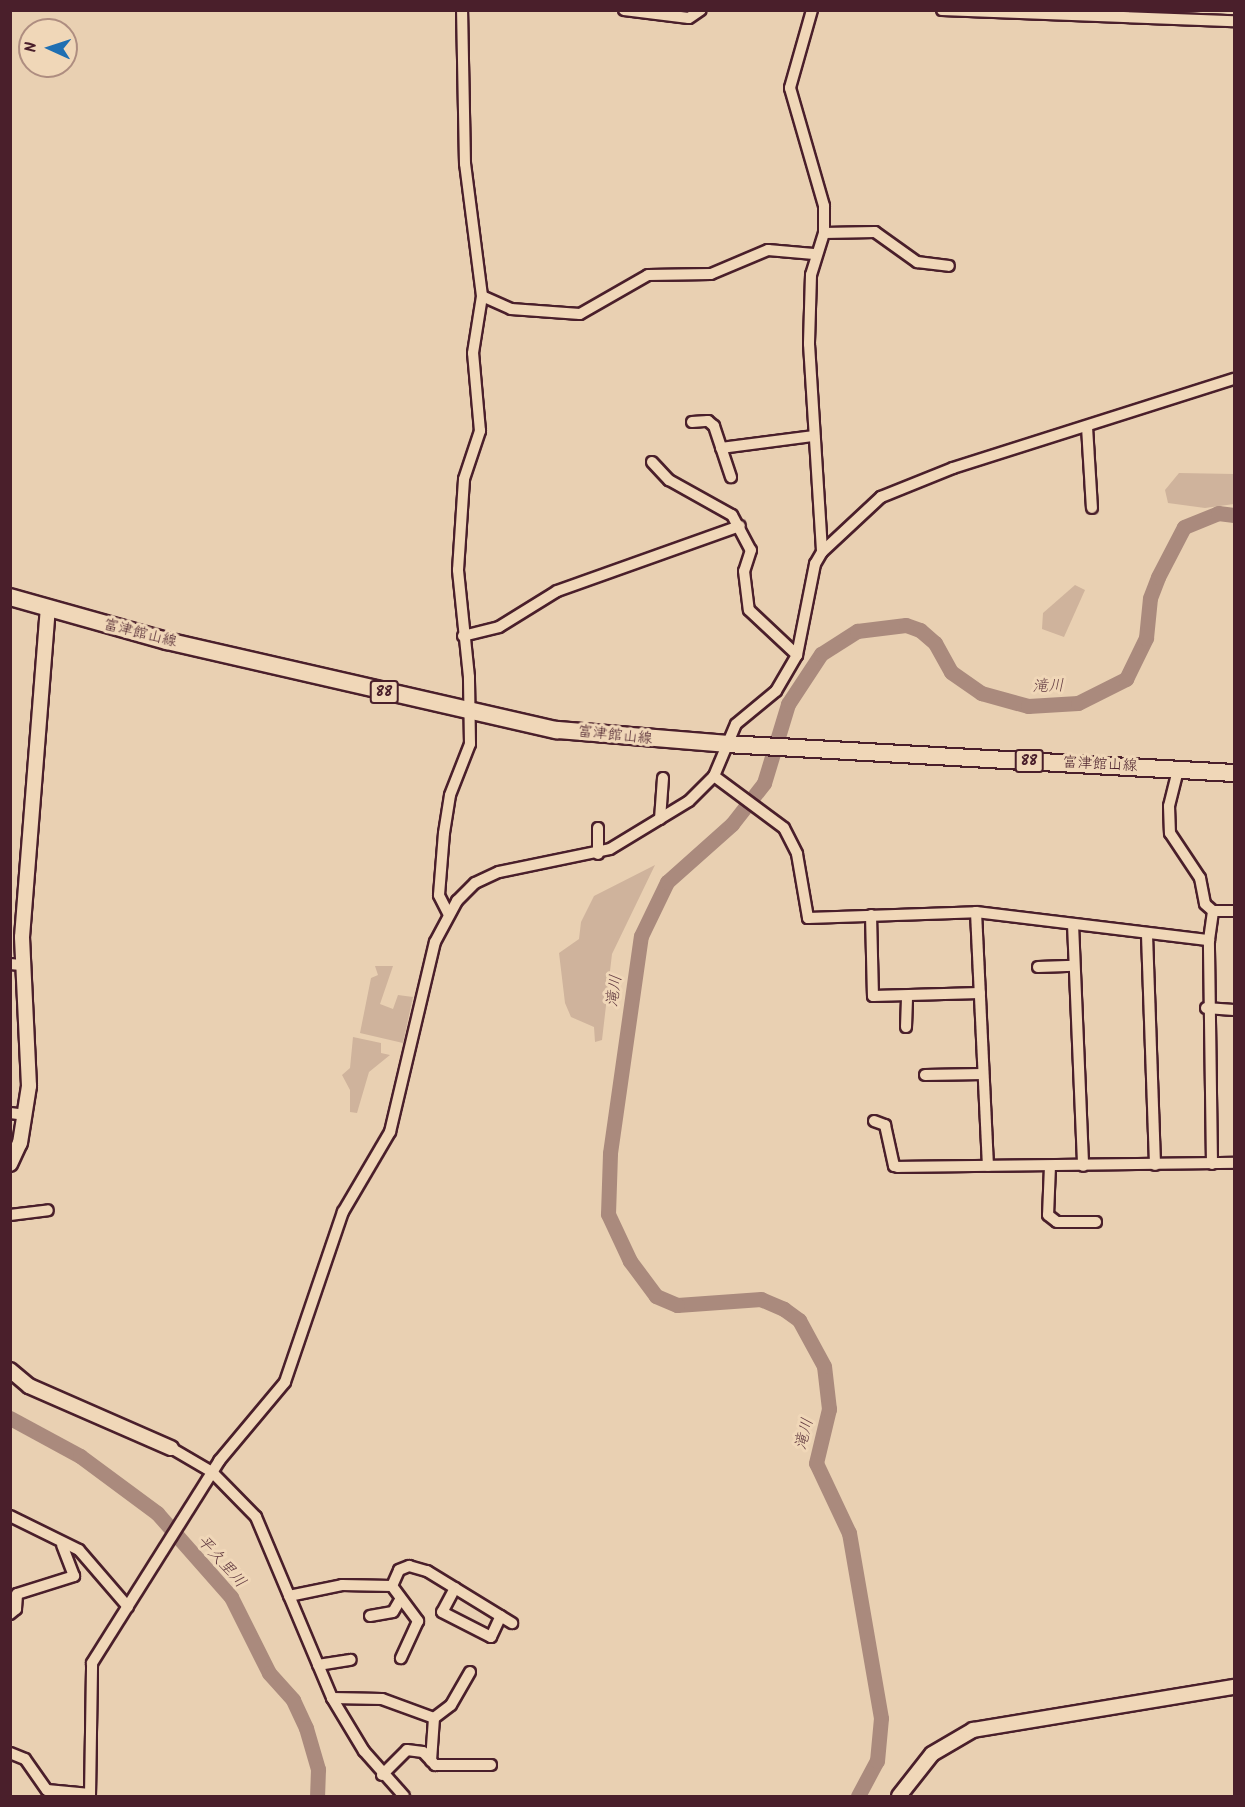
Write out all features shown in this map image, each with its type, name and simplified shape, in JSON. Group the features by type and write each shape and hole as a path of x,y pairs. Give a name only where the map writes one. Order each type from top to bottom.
{"main road":[{"name":"富津館山線","path":"10,597 48,610 470,713 557,730 726,744 1234,773"}],"street":[{"path":"448,913 439,895 444,833 450,795 470,744 470,713 458,570 464,479 480,431 473,352 482,296 465,164 462,10"},
{"path":"629,11 689,18 701,10"},
{"path":"812,10 790,88 820,182 824,233 814,254 808,344 822,552"},
{"path":"942,10 1234,21"},
{"path":"824,233 875,232 916,262 949,266"},
{"path":"482,296 511,309 580,314 648,275 711,274 768,250 814,254"},
{"path":"10,1753 25,1759 48,1790 90,1795 92,1663 212,1472 234,1440 276,1395 298,1351 343,1212 390,1132 423,987 448,913 486,876 598,854 689,801 714,776 726,744 743,716 776,691 797,655 815,564 822,552 881,497 897,488 1234,380"},
{"path":"692,422 708,421 731,477"},
{"path":"1087,427 1092,508"},
{"path":"721,448 814,436"},
{"path":"652,462 669,480 732,515 752,550 744,571 749,610 797,655"},
{"path":"463,636 499,627 558,591 740,526"},
{"path":"10,1164 26,1115 29,1067 16,964 48,610"},
{"path":"1178,770 1169,806 1170,833 1200,878 1205,904 1214,910 1234,910"},
{"path":"714,776 784,828 797,854 807,918 976,912 1147,935 1209,940"},
{"path":"660,819 663,778"},
{"path":"598,828 598,854"},
{"path":"1212,1164 1206,1008 1209,940 1214,910"},
{"path":"976,912 988,1166"},
{"path":"871,915 871,994 906,997 980,993"},
{"path":"1073,924 1083,1166"},
{"path":"1147,935 1155,1165"},
{"path":"1038,967 1074,966"},
{"path":"906,997 906,1027"},
{"path":"1206,1008 1234,1010"},
{"path":"925,1075 983,1074"},
{"path":"10,1113 26,1115"},
{"path":"874,1122 885,1125 894,1166 1234,1164"},
{"path":"1050,1166 1048,1215 1057,1221 1096,1222"},
{"path":"10,1215 48,1210"},
{"path":"10,1370 29,1386 171,1448 212,1472 260,1522 332,1698 382,1775 404,1797"},
{"path":"10,1516 62,1545 79,1550 128,1607"},
{"path":"10,1614 16,1609 17,1594 74,1576 62,1545"},
{"path":"392,1586 399,1570 409,1566 455,1588 512,1623"},
{"path":"289,1596 342,1585 392,1586"},
{"path":"392,1586 418,1622 401,1658"},
{"path":"455,1588 442,1612 490,1637 501,1616"},
{"path":"370,1616 393,1612 400,1600"},
{"path":"318,1665 351,1660"},
{"path":"434,1718 451,1706 470,1672"},
{"path":"899,1797 932,1754 973,1730 1234,1686"},
{"path":"332,1698 382,1699 434,1718"},
{"path":"431,1761 434,1718"},
{"path":"382,1775 407,1750 423,1752 431,1761 491,1765"}],"shaded area":[{"path":"1179,473 1234,474 1234,504 1205,508 1168,503 1165,490"},
{"path":"1075,585 1085,590 1064,637 1042,629 1043,613"},
{"path":"655,865 612,954 602,1040 595,1042 594,1027 571,1017 565,1003 559,953 579,939 581,922 594,896"},
{"path":"375,966 393,966 380,1004 393,1009 398,995 413,997 403,1043 360,1033 371,978 378,975"},
{"path":"353,1037 381,1043 381,1053 390,1055 369,1072 357,1113 350,1112 350,1090 342,1075 350,1068"}],"waterway":[{"name":"滝川","path":"858,1796 877,1761 881,1718 849,1533 816,1463 829,1409 824,1366 799,1320 784,1309 761,1299 677,1305 656,1296 630,1261 608,1214 610,1153 641,936 667,882 732,824 764,783 788,704 821,654 857,631 906,625 920,630 935,643 951,672 981,693 1028,706 1078,703 1126,679 1146,638 1150,598 1158,577 1184,527 1218,513 1234,515"},
{"name":"平久里川","path":"10,1418 80,1456 157,1513 231,1597 269,1673 293,1700 306,1728 318,1769 317,1796"}]}
